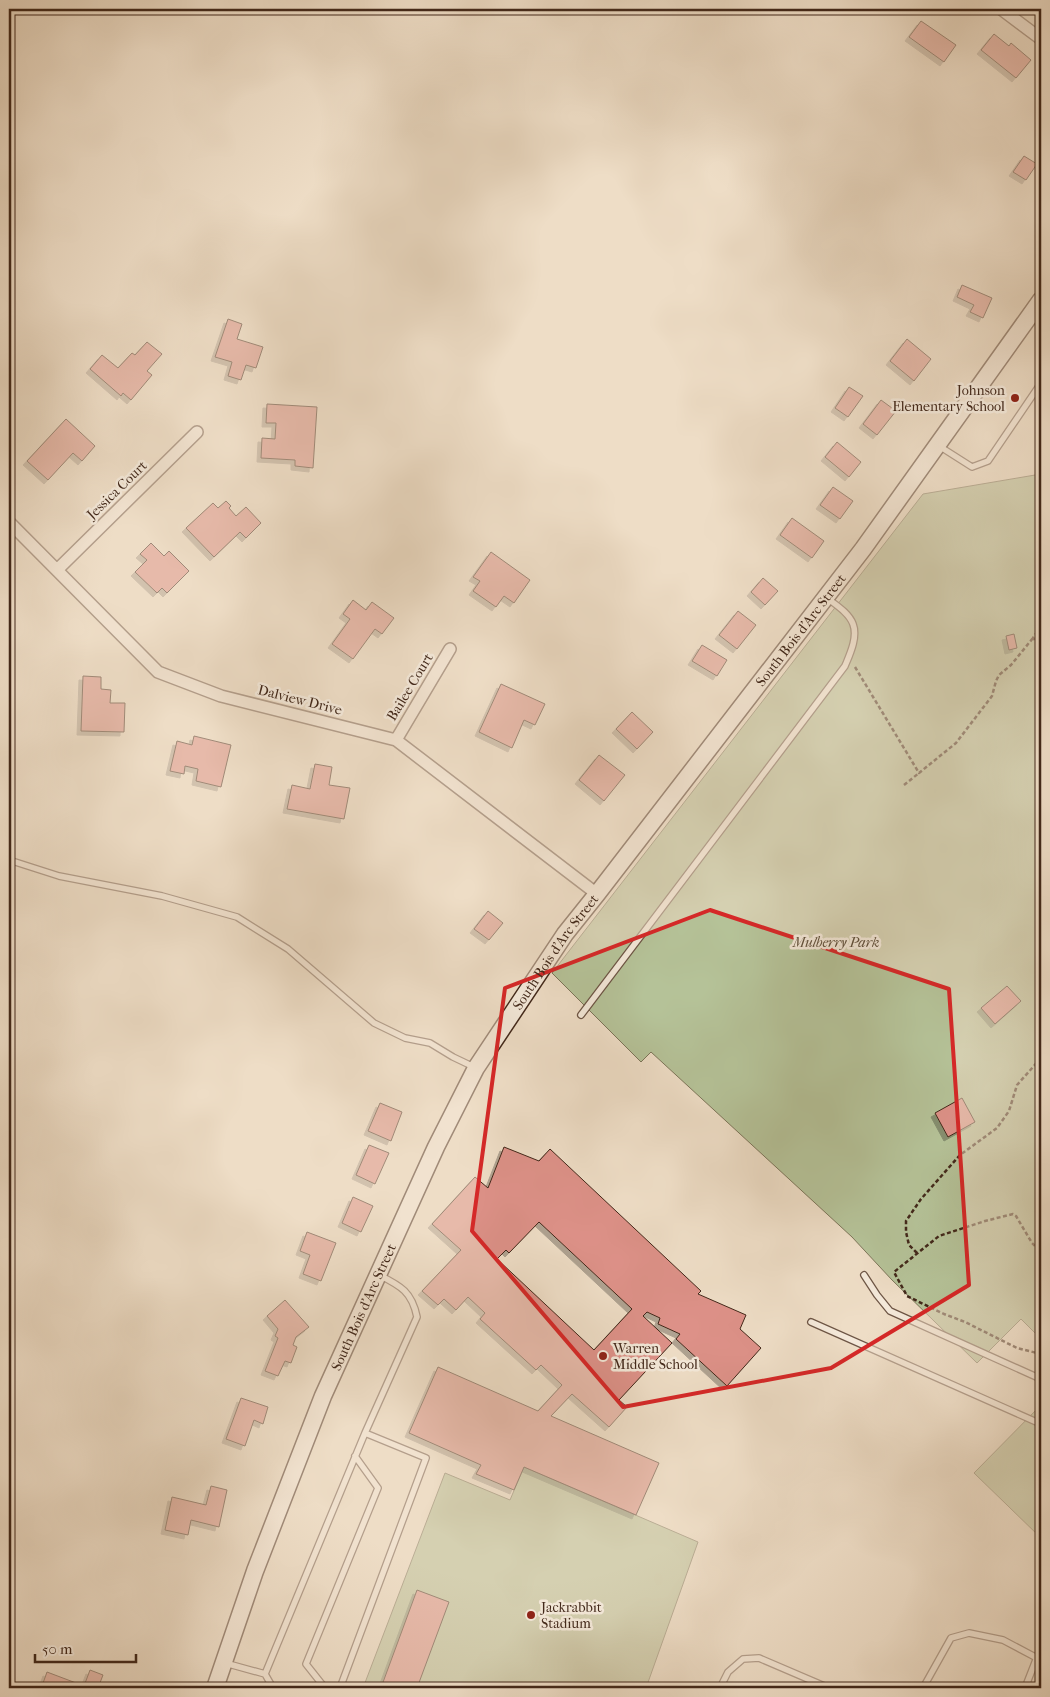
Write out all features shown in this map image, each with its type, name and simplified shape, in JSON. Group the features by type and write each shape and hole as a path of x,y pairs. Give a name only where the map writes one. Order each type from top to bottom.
{"main road":[{"name":"South Bois d'Arc Street","path":"215,1688 222,1662 323,1396 436,1147 476,1068 565,934 598,894 863,549 1041,300"}],"street":[{"path":"1001,9 1041,39"},
{"name":"Jessica Court","path":"57,570 197,432"},
{"name":"Dalview Drive","path":"9,522 158,672 222,696 396,740 598,894"},
{"name":"Bailee Court","path":"396,740 450,650"}],"lane":[{"path":"937,445 972,468 988,461 1041,383"},
{"path":"582,1015 845,666 853,648 853,624 847,615 826,597"},
{"path":"9,860 59,876 162,896 237,917 288,949 374,1023 406,1038 430,1043 476,1068"},
{"path":"265,1674 365,1433 417,1318 415,1307 408,1294 398,1284 377,1274"},
{"path":"864,1275 890,1311 1041,1380"},
{"path":"811,1322 1041,1424"},
{"path":"340,1688 426,1458 365,1433"},
{"path":"325,1688 306,1664 378,1488 356,1456"},
{"path":"923,1688 951,1638 969,1633 1003,1640 1037,1658"},
{"path":"1025,1688 1041,1647"},
{"path":"720,1688 728,1672 742,1659 759,1658 830,1688"},
{"path":"222,1662 265,1674 274,1688"}],"path":[{"path":"904,785 956,744 992,696 999,676 1011,665 1041,626"},
{"path":"1033,638 1041,646"},
{"path":"848,659 918,773"},
{"path":"918,1253 909,1245 906,1221 921,1199 960,1155 997,1128 1009,1111 1017,1085 1041,1058"},
{"path":"1041,1247 1036,1247 1032,1243 1013,1214 940,1236 894,1272 907,1296 1017,1348 1041,1354"}],"highlighted area":[{"path":"710,910 949,989 969,1285 831,1368 623,1407 472,1231 505,988"}],"green space":[{"name":"Mulberry Park","path":"1041,474 1041,1339 1021,1319 977,1363 892,1280 852,1237 651,1052 641,1062 552,973 923,494"},
{"path":"1041,1405 1041,1538 974,1473"},
{"name":"Jackrabbit Stadium","path":"524,1467 698,1542 646,1688 363,1688 445,1473 510,1500"}],"building":[{"path":"921,21 956,45 944,62 909,37"},
{"path":"994,34 1009,46 1011,43 1031,60 1016,78 981,50"},
{"path":"1024,156 1037,164 1026,180 1013,172"},
{"path":"962,285 992,298 983,318 970,312 974,305 957,297"},
{"path":"228,319 242,324 237,339 263,347 256,368 246,365 241,380 228,376 232,362 215,357"},
{"path":"907,339 931,359 914,381 890,361"},
{"path":"147,342 162,354 147,371 152,375 131,400 123,393 121,396 90,369 102,355 118,368 132,353 135,355"},
{"path":"849,387 863,396 848,417 835,408"},
{"path":"881,400 896,411 877,435 863,424"},
{"path":"267,404 317,407 313,468 295,466 295,460 261,458 262,438 275,439 276,423 266,423"},
{"path":"66,419 95,446 82,461 73,453 48,480 27,461"},
{"path":"837,442 861,462 849,477 825,457"},
{"path":"833,487 853,501 840,519 820,505"},
{"path":"226,501 236,516 246,507 261,523 246,538 240,532 214,557 186,528 213,503 218,508"},
{"path":"792,518 824,541 812,558 780,535"},
{"path":"151,543 164,556 169,551 189,571 167,593 162,588 157,593 135,572 147,560 140,554"},
{"path":"491,552 530,580 514,603 504,596 496,607 473,591 480,581 473,577"},
{"path":"763,578 778,591 765,605 751,592"},
{"path":"353,600 366,610 372,602 394,618 382,634 375,629 353,659 332,644 350,619 343,614"},
{"path":"738,611 756,625 737,649 719,635"},
{"path":"1014,634 1017,648 1009,650 1006,636"},
{"path":"702,645 727,660 717,676 692,661"},
{"path":"83,676 101,677 101,689 111,690 110,703 125,703 124,732 81,731"},
{"path":"501,684 545,704 535,725 524,720 512,748 479,732"},
{"path":"632,712 653,732 637,749 616,729"},
{"path":"194,736 231,745 221,787 196,781 198,769 185,766 184,774 170,771 177,741 192,745"},
{"path":"599,755 625,775 604,801 579,780"},
{"path":"315,764 332,767 329,785 350,788 344,819 287,809 292,785 310,789"},
{"path":"488,911 503,923 489,940 474,929"},
{"path":"1007,986 1021,1001 995,1024 981,1008"},
{"path":"962,1098 975,1122 948,1137 935,1113"},
{"path":"380,1103 402,1112 391,1141 368,1131"},
{"path":"369,1145 389,1153 375,1184 356,1175"},
{"path":"504,1147 539,1161 550,1149 701,1291 698,1294 746,1315 740,1329 761,1348 727,1386 676,1339 680,1334 658,1324 660,1318 647,1312 643,1316 672,1343 619,1400 627,1407 609,1427 572,1394 551,1416 659,1463 636,1515 524,1467 514,1490 476,1474 481,1465 409,1433 438,1367 538,1411 562,1385 541,1365 536,1370 480,1319 485,1313 468,1297 456,1310 444,1299 438,1305 422,1291 461,1250 432,1224 475,1177 488,1188","holes":["539,1222 632,1309 594,1350 497,1259 506,1250 509,1253"]},
{"path":"353,1197 373,1206 361,1232 342,1223"},
{"path":"307,1232 336,1243 321,1281 303,1274 310,1255 300,1251"},
{"path":"285,1300 309,1327 296,1337 293,1345 297,1347 291,1363 285,1361 278,1376 265,1371 278,1338 275,1336 278,1329 267,1316"},
{"path":"241,1398 268,1407 263,1424 254,1420 245,1446 226,1439"},
{"path":"211,1486 227,1490 219,1527 191,1520 188,1535 165,1530 172,1497 206,1505"},
{"path":"417,1590 449,1602 417,1688 392,1688 382,1685"},
{"path":"90,1670 103,1675 98,1688 47,1688 42,1686 47,1672 84,1686"}],"place":[{"name":"Johnson Elementary School","path":"1015,398"},
{"name":"Warren Middle School","path":"603,1356"},
{"name":"Jackrabbit Stadium","path":"531,1615"}]}
